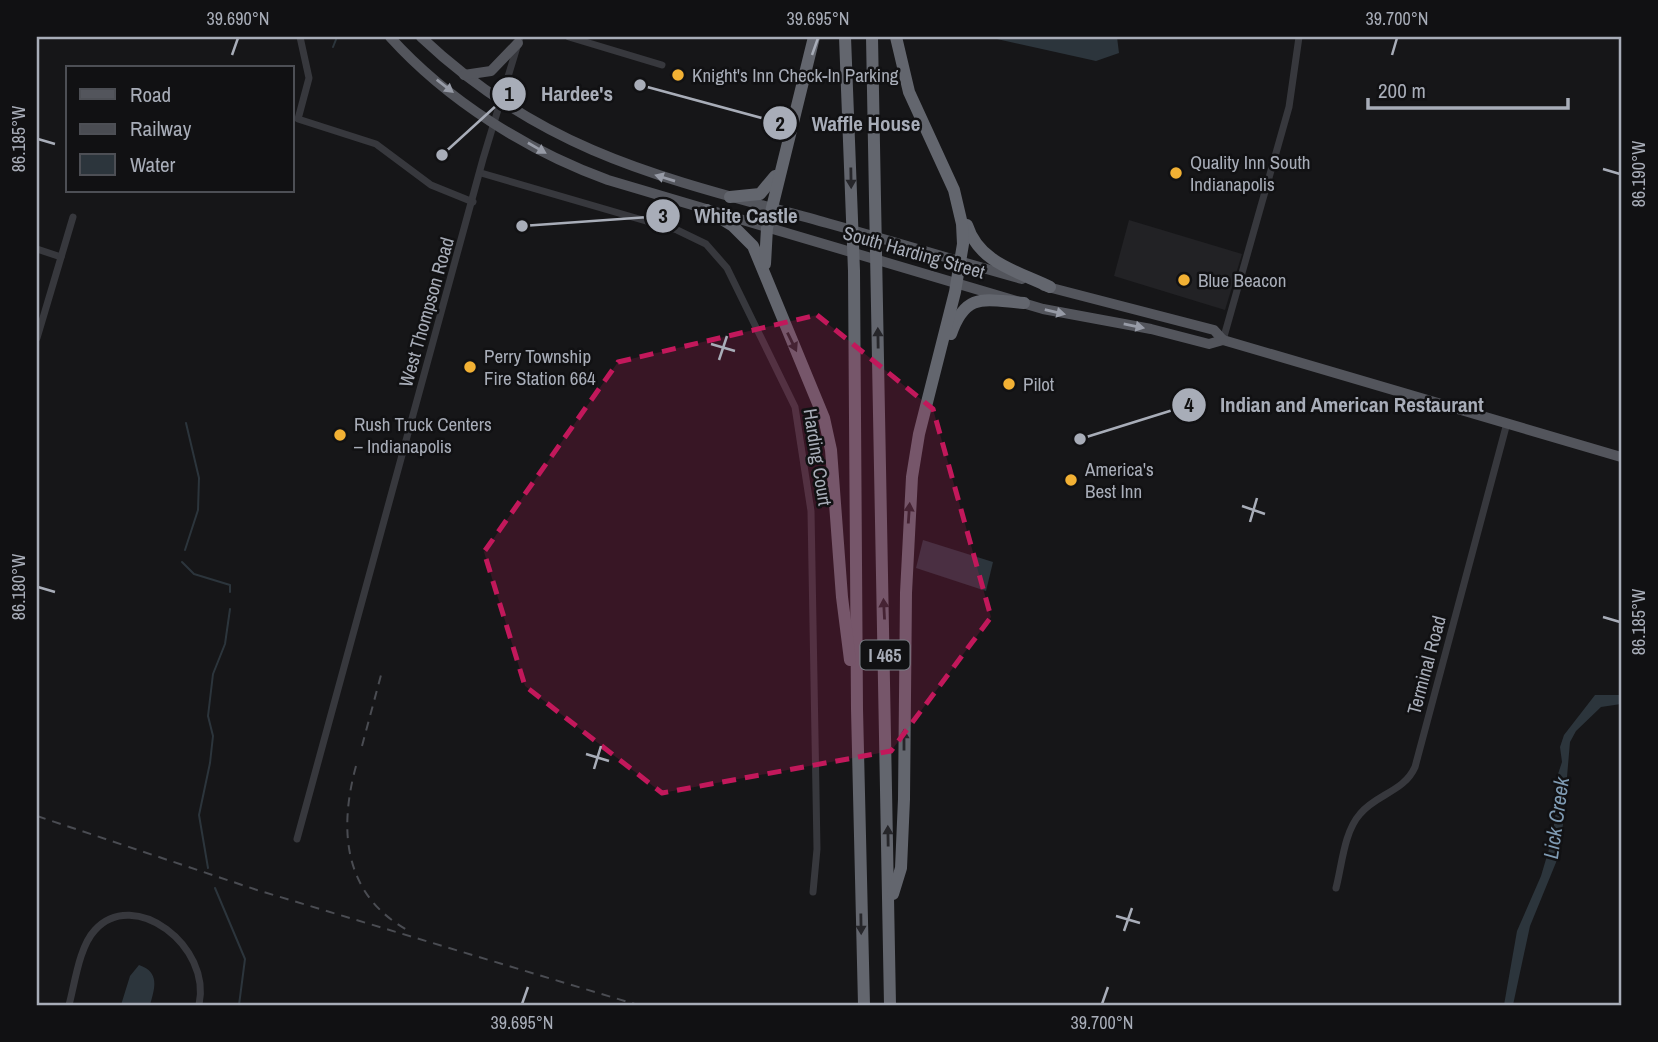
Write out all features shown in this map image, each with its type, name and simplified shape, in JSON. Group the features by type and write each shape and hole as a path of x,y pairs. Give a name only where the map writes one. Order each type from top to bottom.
{"highway":[{"path":"766,279 767,228 780,166 814,37"},
{"name":"I 465","path":"845,37 854,271 857,709 863,1005"},
{"name":"I 465","path":"872,37 890,1005"},
{"path":"896,37 909,92 947,173 972,238 985,255 1050,287"},
{"path":"730,197 760,194 780,166"},
{"path":"890,904 901,868 902,855 908,517 919,434 961,262 963,234 959,207"},
{"path":"707,210 746,237 759,257 824,418 831,450 842,597 857,709"},
{"path":"930,394 961,310 980,300 1024,303"}],"main road":[{"name":"South Harding Street","path":"390,37 443,86 495,123 581,170 876,265 957,282 1024,303 1209,344 1223,340"},
{"name":"South Harding Street","path":"421,37 501,103 606,159 961,262 1214,330 1223,340 1621,457"},
{"path":"464,75 491,71 519,40"}],"street":[{"path":"300,37 309,78 298,119 378,145 436,188 473,202"},
{"path":"569,37 662,65"},
{"path":"1223,340 1289,107 1299,37"},
{"name":"West Thompson Road","path":"297,839 519,40"},
{"name":"Harding Court","path":"481,173 677,230 706,244 727,268 791,397 803,449 811,511 817,849 813,892"},
{"path":"37,338 72,216"},
{"path":"37,249 61,257"},
{"name":"Terminal Road","path":"1336,888 1357,818 1368,806 1403,784 1415,767 1507,424"},
{"path":"69,1005 89,937 104,922 118,917 134,917 160,925 176,936 190,951 199,971 200,1005"}],"highlighted area":[{"path":"817,315 933,409 991,617 891,751 662,793 525,686 484,552 618,362"}],"shaded area":[{"path":"1129,220 1242,254 1225,310 1114,276"}],"water":[{"path":"988,37 1117,37 1119,53 1096,61"},
{"path":"923,540 993,562 986,591 916,568"},
{"name":"Lick Creek","path":"1595,695 1621,695 1621,704 1601,707 1576,731 1570,742 1562,835 1557,860 1530,926 1513,1005 1504,1005 1517,931 1541,876 1552,839 1558,795 1557,777 1562,762 1560,747 1564,735"},
{"path":"139,965 153,976 154,987 150,1005 121,1005 130,976"}],"waterway":[{"path":"333,47 337,37"},
{"path":"185,550 198,510 199,478 186,423"},
{"path":"182,562 194,574 230,585 230,592"},
{"path":"208,868 199,815 213,736 208,716 213,674 225,644 230,609"},
{"path":"215,888 245,959 239,1005"}],"railway":[{"path":"362,746 381,675"},
{"path":"356,766 348,815 352,861 359,881 372,901 389,918 411,932"},
{"path":"37,816 257,890 638,1005"}],"place":[{"name":"Knight's Inn Check-In Parking","path":"678,75"},
{"name":"Waffle House","path":"640,85"},
{"name":"Hardee's","path":"442,155"},
{"name":"Quality Inn South Indianapolis","path":"1176,173"},
{"name":"White Castle","path":"522,226"},
{"name":"Blue Beacon","path":"1184,280"},
{"name":"Perry Township Fire Station 664","path":"470,367"},
{"name":"Pilot","path":"1009,384"},
{"name":"Rush Truck Centers – Indianapolis","path":"340,435"},
{"name":"Indian and American Restaurant","path":"1080,439"},
{"name":"America's Best Inn","path":"1071,480"}]}
